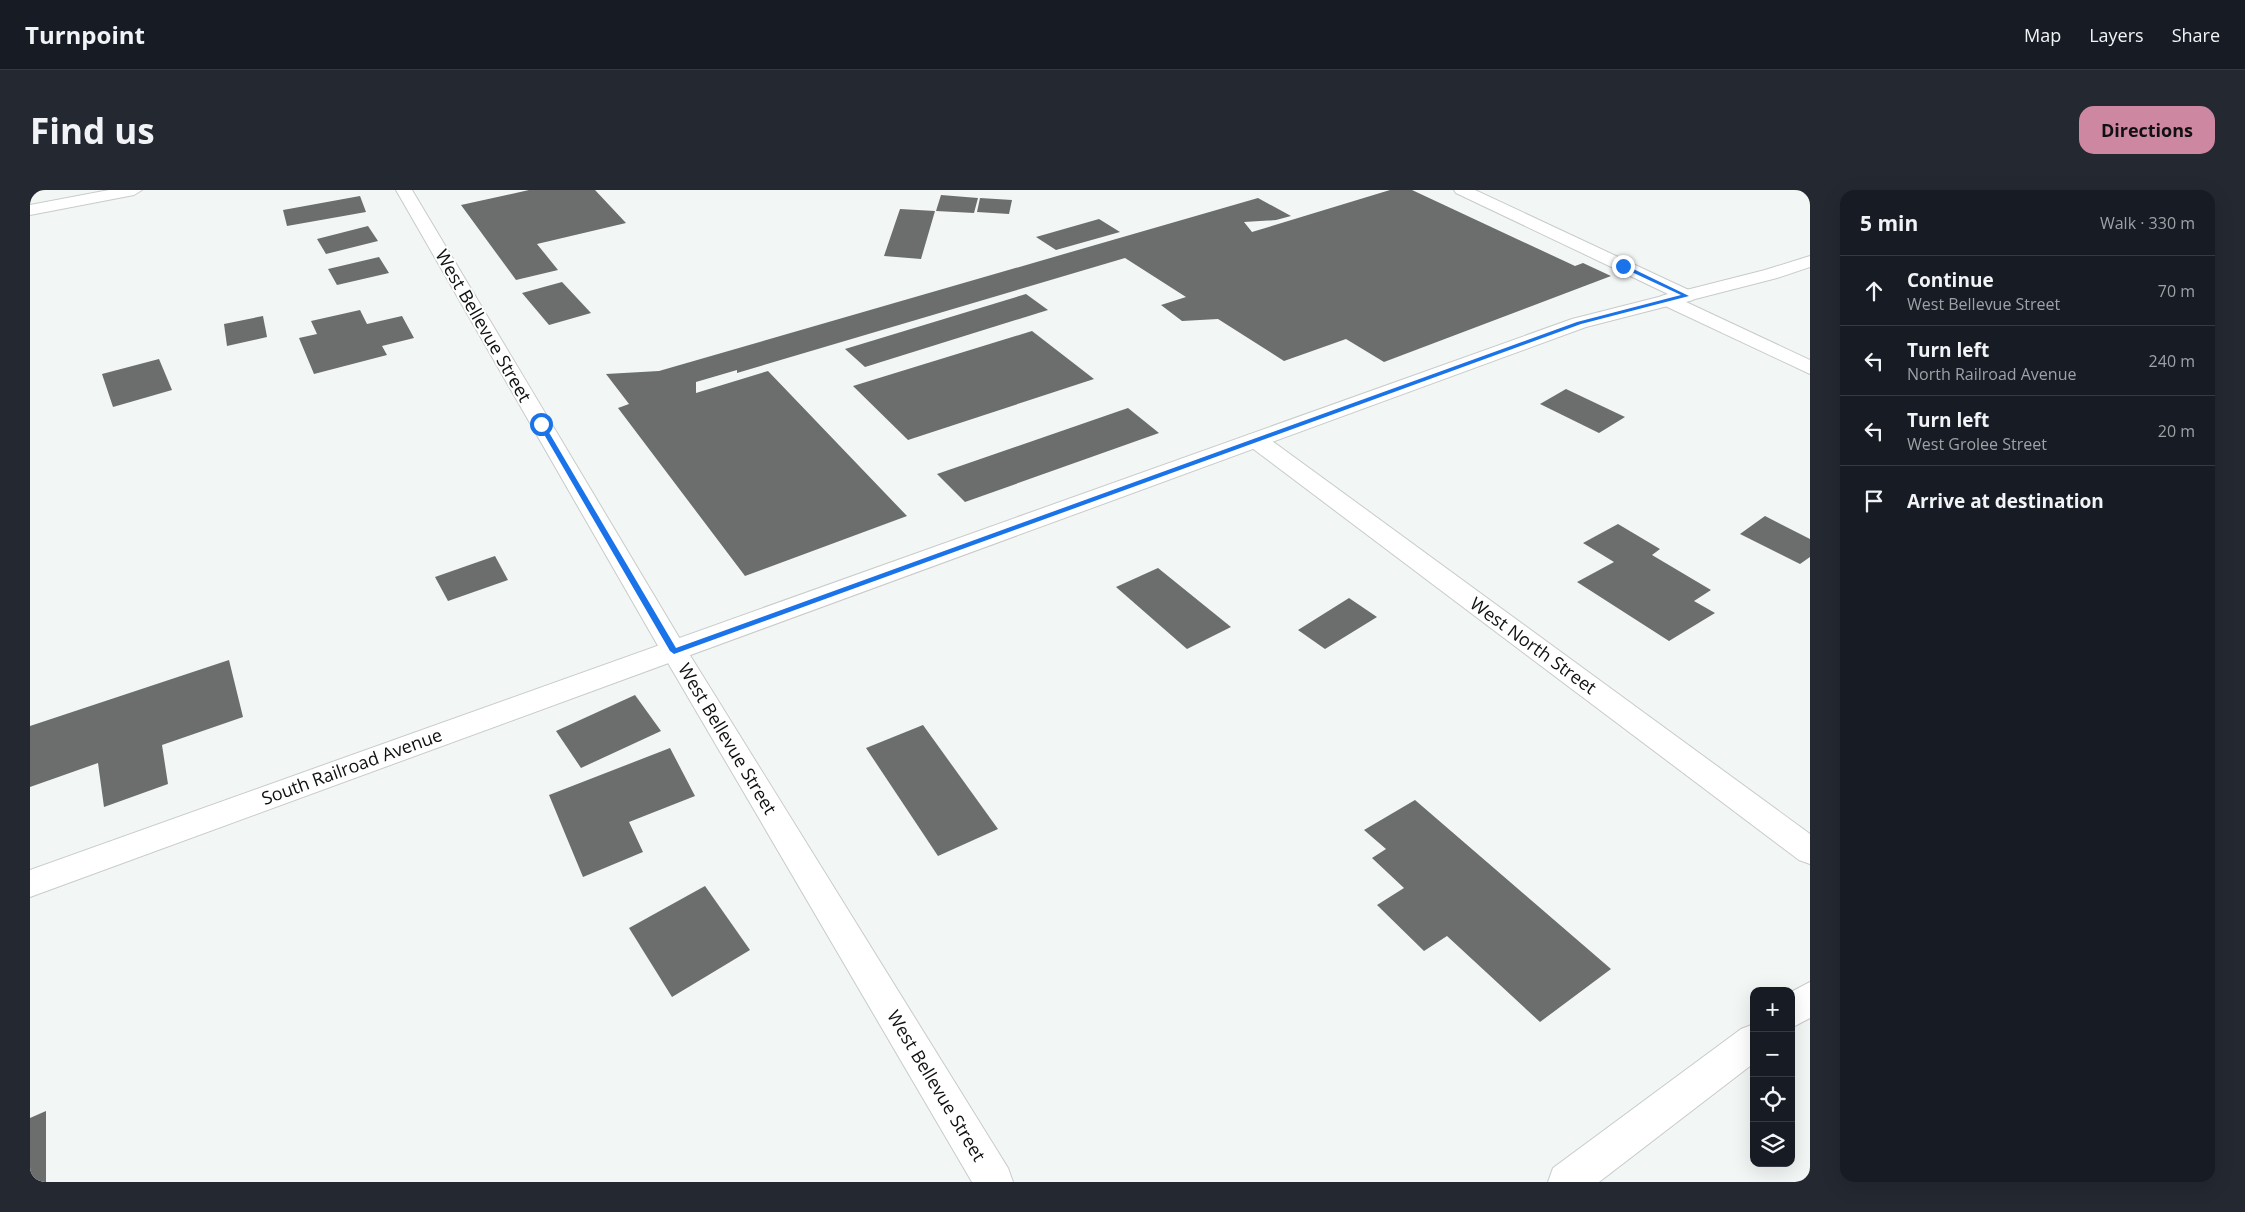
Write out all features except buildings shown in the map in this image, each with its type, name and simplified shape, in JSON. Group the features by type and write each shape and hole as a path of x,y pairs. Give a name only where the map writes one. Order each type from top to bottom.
{"street":[{"path":"30,210 134,190"},
{"name":"West Bellevue Street","path":"404,190 674,651 994,1182"},
{"path":"1462,190 1677,298 1810,368"},
{"name":"South Railroad Avenue","path":"30,884 1579,323 1810,261"},
{"name":"West North Street","path":"1256,440 1810,851"},
{"path":"1795,1009 1810,998"},
{"path":"1567,1182 1750,1044"}],"route":[{"path":"541,424 674,651 1579,323 1686,296 1623,266"}]}
